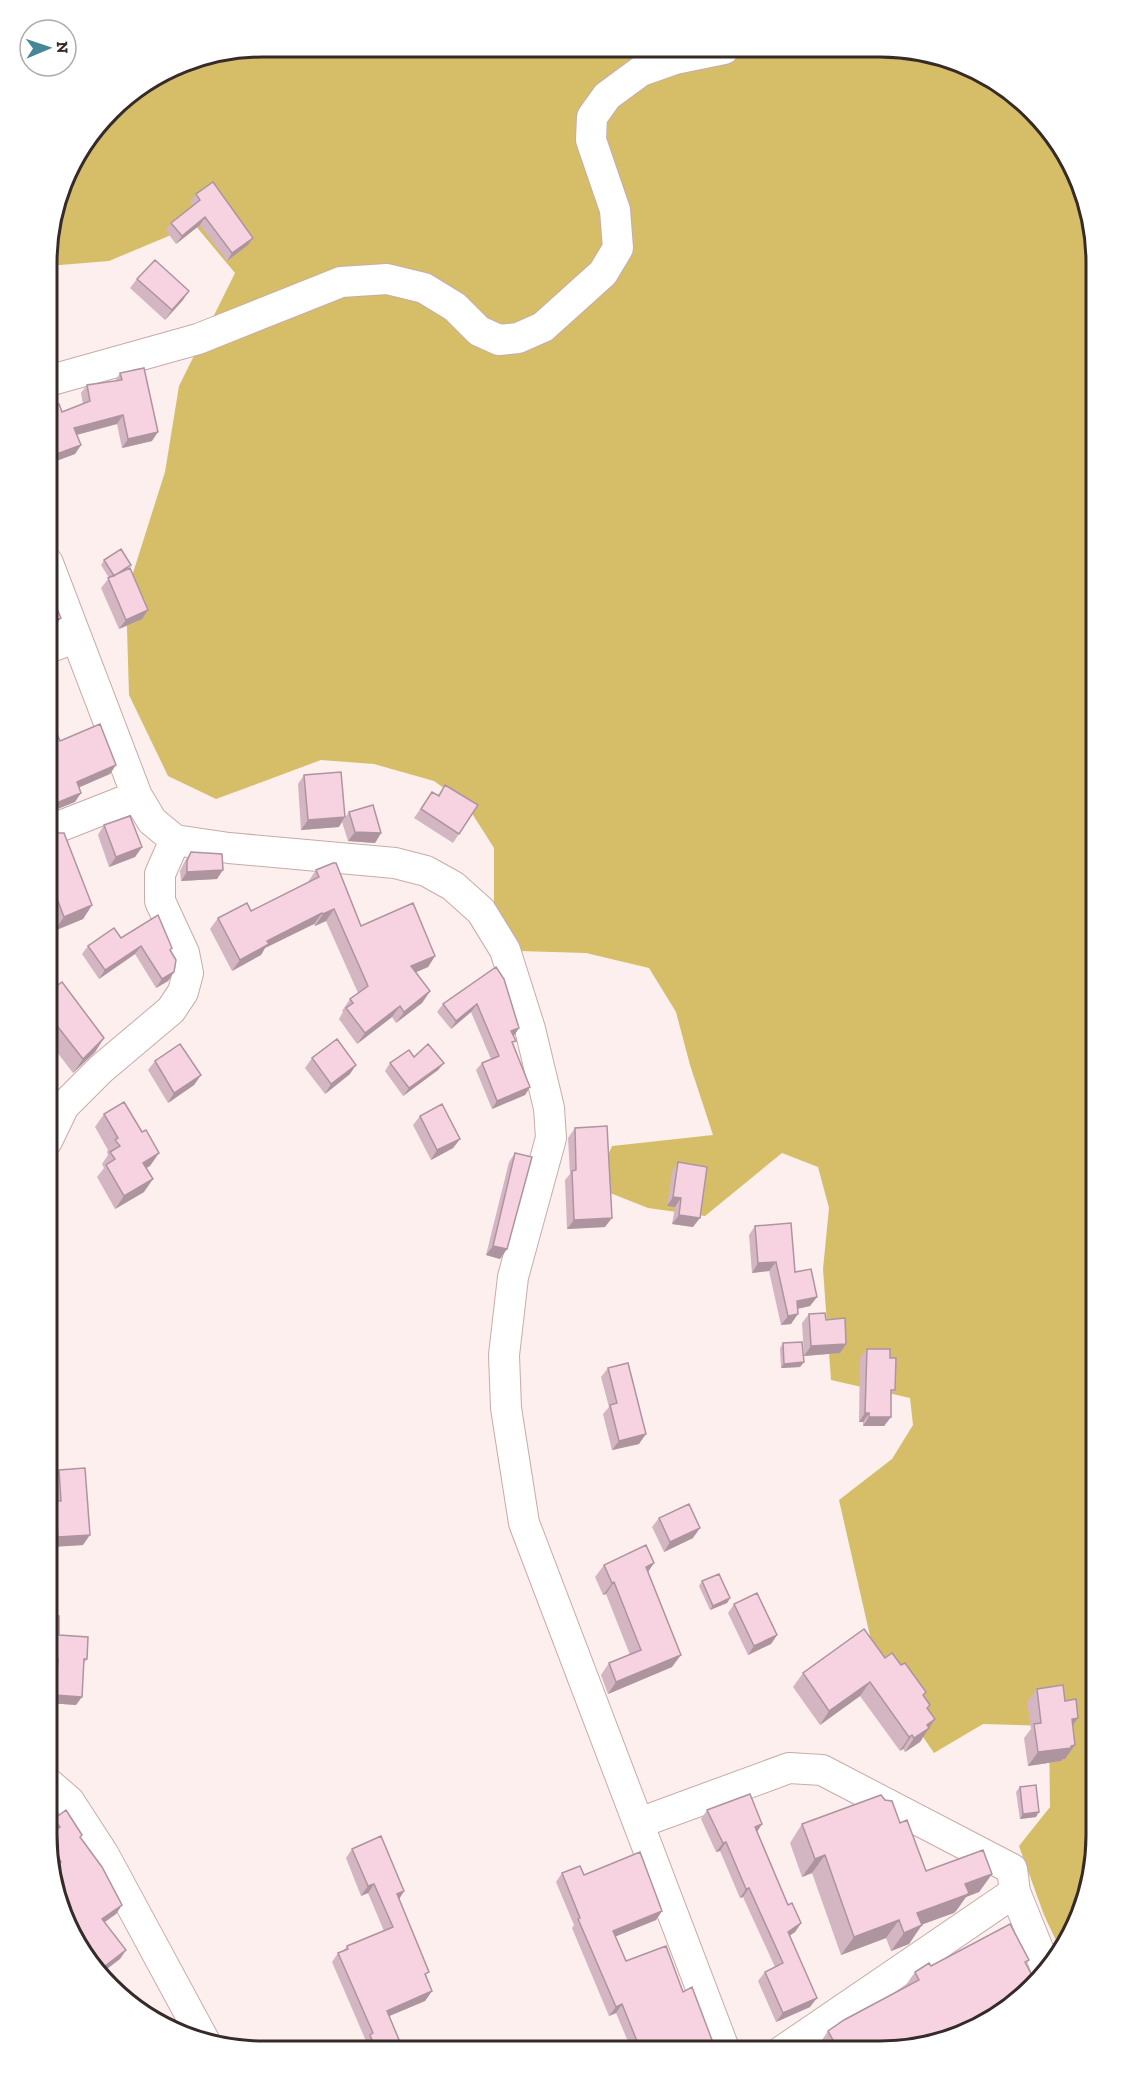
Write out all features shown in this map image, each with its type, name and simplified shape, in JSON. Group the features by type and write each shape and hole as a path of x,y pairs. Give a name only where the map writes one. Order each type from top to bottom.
{"street":[{"path":"57,378 198,339 341,282 387,279 424,288 455,307 479,331 499,340 518,338 543,327 603,273 618,249 615,210 591,140 592,117 607,96 641,71 680,57"},
{"path":"57,588 137,796 152,821 175,840 229,848 395,863 426,871 453,886 481,911 506,950 530,1029 549,1108 551,1138 513,1277 504,1355 506,1408 524,1523 721,2041"},
{"path":"57,645 75,638"},
{"path":"57,827 137,796"},
{"path":"57,1120 64,1106 101,1069 171,1010 183,992 188,973 184,953 160,901 160,874 175,840"},
{"path":"639,1823 789,1768 822,1770 1012,1869 1015,1892 1043,1960"},
{"path":"57,1791 69,1801 104,1855 199,2030"},
{"path":"797,2041 1015,1892"}],"shaded area":[{"path":"249,57 880,57 907,59 946,68 971,78 995,92 1035,127 1065,172 1079,210 1086,263 1086,1849 1079,1888 1070,1914 1056,1941 1044,1915 1019,1846 1050,1807 1049,1726 983,1724 934,1753 878,1671 839,1500 892,1459 913,1425 910,1398 831,1380 823,1269 829,1208 818,1167 782,1153 705,1216 648,1208 595,1187 612,1146 713,1135 690,1065 676,1012 649,968 586,953 519,951 494,909 494,848 466,804 434,781 374,764 321,760 216,799 168,776 129,695 126,595 165,472 179,386 235,273 195,225 109,261 57,265 64,210 73,184 92,148 127,108 172,78 197,68"}],"building":[{"path":"213,182 253,238 232,253 205,217 182,236 171,223 200,200 196,194"},
{"path":"155,260 189,291 172,310 137,279"},
{"path":"144,368 158,432 128,439 123,415 74,428 81,445 57,454 57,405 59,404 62,412 90,401 87,385 122,380 120,373"},
{"path":"121,549 131,565 114,576 104,560"},
{"path":"130,568 148,610 126,620 108,578"},
{"path":"57,609 61,618 57,620"},
{"path":"100,724 116,765 77,782 81,793 57,803 57,734 60,741"},
{"path":"341,772 345,817 308,820 304,775"},
{"path":"445,785 478,805 459,834 421,809 432,792 439,796"},
{"path":"373,805 381,833 355,832 349,812"},
{"path":"130,816 142,847 116,857 104,825"},
{"path":"57,833 64,833 92,905 64,917 57,899"},
{"path":"191,852 222,854 223,870 187,872 187,861"},
{"path":"336,863 361,926 413,903 435,956 411,966 430,991 404,1012 400,1006 365,1033 346,1008 353,1003 350,999 368,986 334,909 267,941 269,944 240,960 218,918 247,903 251,911 319,877 316,870"},
{"path":"158,915 172,948 170,950 176,960 174,972 162,979 141,946 105,970 88,946 114,928 121,938"},
{"path":"496,967 504,979 519,1028 511,1031 516,1041 512,1042 530,1087 497,1101 482,1063 499,1056 477,1004 456,1021 443,1004"},
{"path":"62,982 104,1038 83,1059 57,1026 57,986"},
{"path":"337,1039 356,1065 331,1084 312,1058"},
{"path":"180,1044 201,1075 174,1093 155,1061"},
{"path":"428,1044 444,1063 409,1088 390,1063 409,1050 414,1057"},
{"path":"124,1102 142,1132 146,1130 159,1153 143,1163 153,1179 124,1196 106,1165 115,1159 110,1152 120,1146 104,1114"},
{"path":"442,1104 460,1139 437,1150 420,1116"},
{"path":"607,1126 612,1218 574,1220 572,1171 576,1170 575,1128"},
{"path":"515,1153 532,1157 507,1249 493,1246"},
{"path":"678,1162 707,1167 700,1218 679,1215 681,1198 673,1197"},
{"path":"791,1223 795,1272 811,1269 817,1297 797,1301 798,1314 788,1316 776,1262 758,1263 755,1226"},
{"path":"825,1313 826,1320 845,1318 846,1344 811,1346 809,1314"},
{"path":"802,1342 804,1362 784,1364 783,1343"},
{"path":"867,1349 890,1349 890,1358 896,1358 895,1390 891,1390 891,1417 869,1417 869,1413 865,1413"},
{"path":"628,1363 646,1434 619,1441 610,1405 617,1403 608,1368"},
{"path":"85,1468 90,1535 58,1537 57,1501 61,1501 59,1470"},
{"path":"689,1504 700,1528 670,1542 659,1518"},
{"path":"646,1545 654,1563 646,1567 681,1655 616,1682 609,1663 641,1650 614,1582 612,1583 604,1565"},
{"path":"719,1574 730,1598 713,1606 702,1581"},
{"path":"757,1593 777,1635 754,1646 734,1604"},
{"path":"57,1616 59,1616 59,1635 88,1637 82,1697 57,1695"},
{"path":"864,1629 885,1658 892,1653 901,1665 905,1663 926,1692 923,1695 930,1705 927,1708 935,1719 927,1725 929,1728 914,1738 912,1735 909,1737 870,1682 829,1711 803,1673"},
{"path":"1063,1685 1065,1701 1076,1699 1078,1718 1072,1719 1075,1745 1071,1748 1038,1752 1034,1724 1041,1723 1037,1689"},
{"path":"1036,1785 1039,1812 1023,1814 1020,1787"},
{"path":"750,1794 762,1824 755,1827 788,1905 792,1903 801,1923 788,1932 817,1998 783,2013 765,1972 783,1963 749,1888 746,1889 726,1842 723,1843 707,1810"},
{"path":"881,1795 885,1800 892,1801 900,1823 907,1820 926,1871 983,1850 992,1874 965,1884 969,1893 966,1895 917,1913 922,1925 904,1933 899,1920 854,1937 825,1855 815,1859 802,1824"},
{"path":"66,1810 82,1835 80,1837 102,1867 122,1905 102,1919 126,1950 104,1966 78,1926 68,1901 57,1849 57,1829 60,1827 57,1817"},
{"path":"381,1836 404,1891 397,1894 429,1972 425,1974 432,1991 387,2011 400,2041 372,2041 370,2035 373,2033 338,1953 348,1949 347,1946 393,1927 374,1884 368,1886 352,1849"},
{"path":"640,1852 662,1911 613,1931 626,1961 666,1946 683,1992 692,1987 712,2041 637,2041 622,2004 616,2007 578,1919 580,1918 562,1873 580,1866 584,1875"},
{"path":"1010,1924 1029,1960 1025,1962 1031,1974 995,2006 971,2020 946,2030 907,2039 834,2041 828,2031 919,1980 915,1972 929,1963 931,1966"}]}
